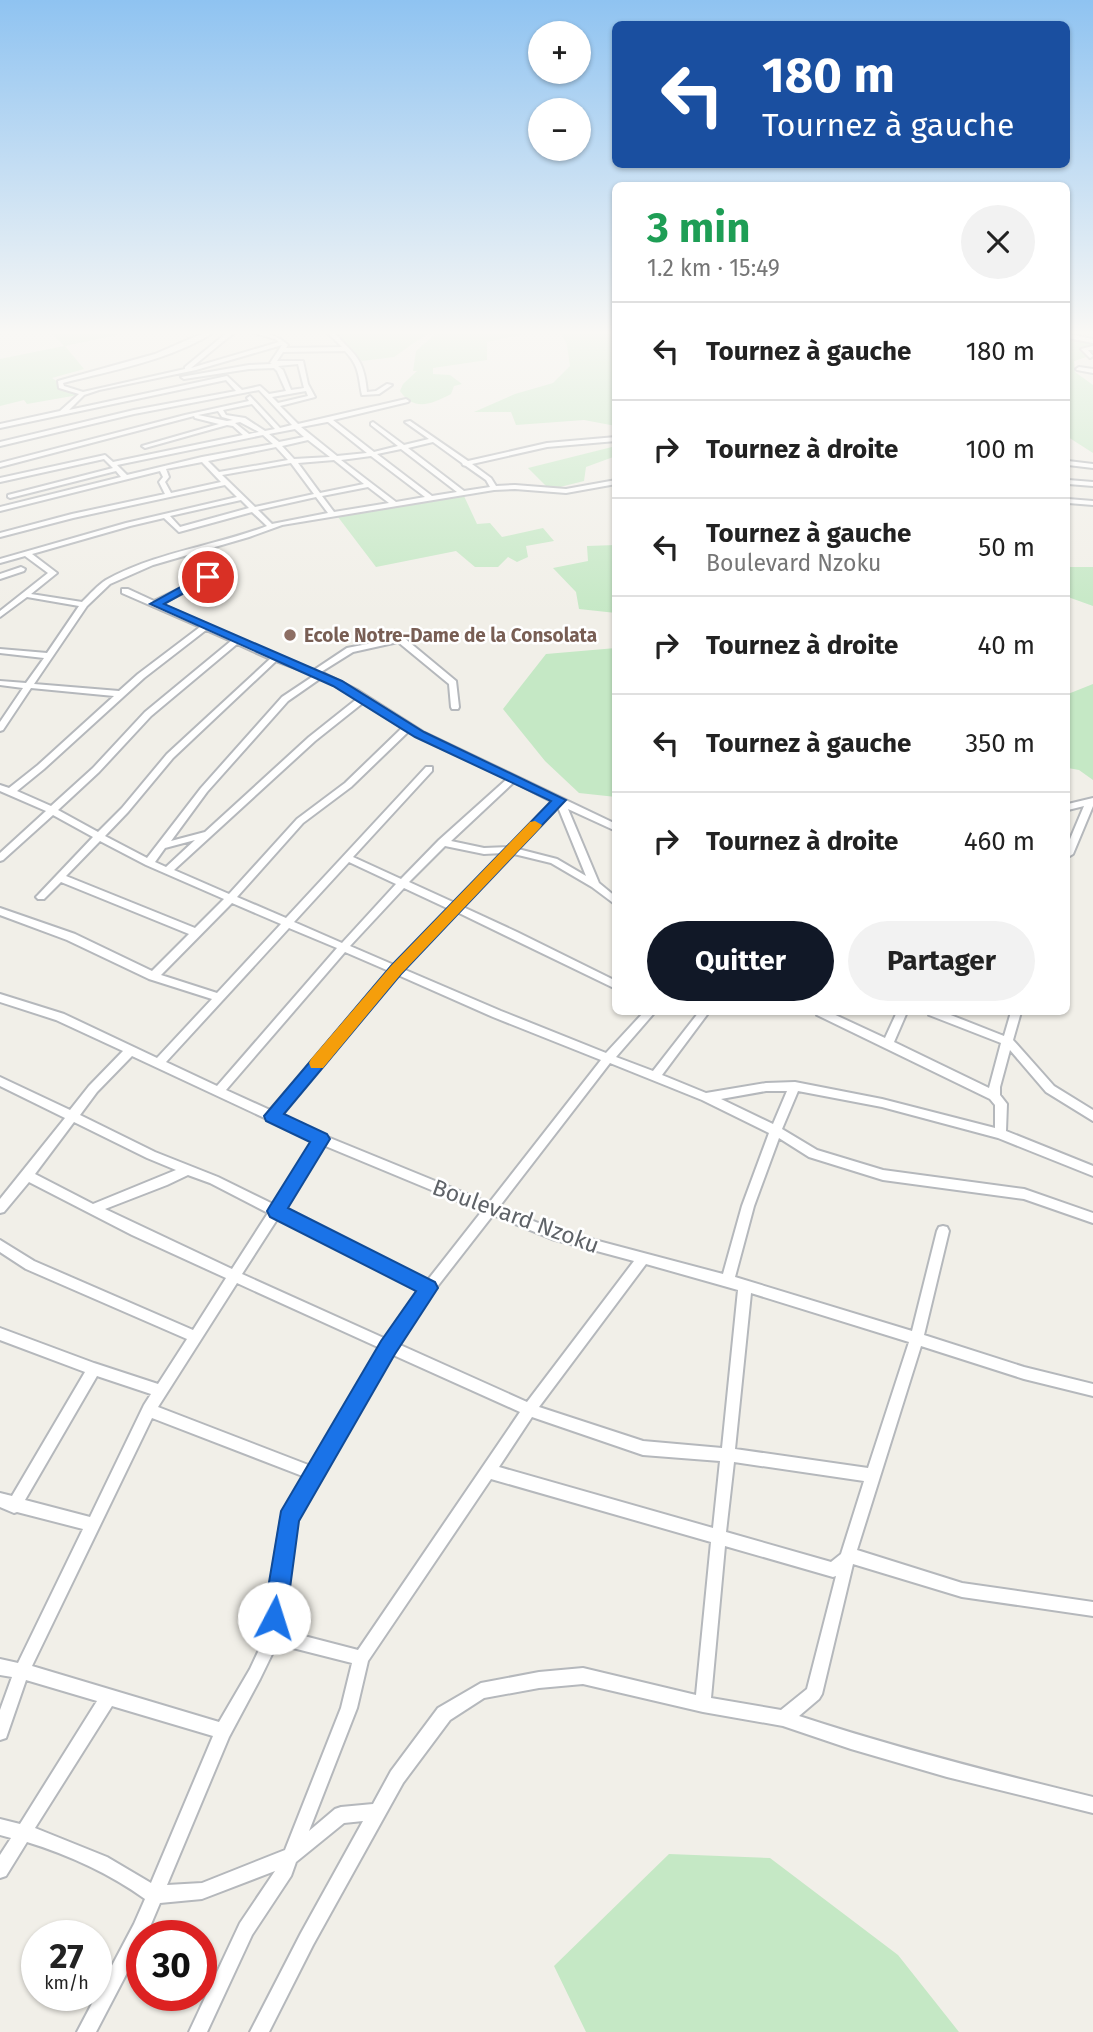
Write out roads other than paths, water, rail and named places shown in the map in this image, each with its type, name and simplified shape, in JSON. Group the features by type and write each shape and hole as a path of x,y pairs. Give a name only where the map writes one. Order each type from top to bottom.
{"street":[{"path":"0,444 80,426"},
{"path":"0,465 154,426"},
{"path":"163,426 175,437 181,448"},
{"path":"169,495 162,482 166,477 165,467 156,454 145,446 222,426"},
{"path":"233,426 249,437"},
{"path":"253,426 291,461 332,514"},
{"path":"275,426 279,430"},
{"path":"10,496 181,448 204,446 304,426"},
{"path":"336,426 430,498"},
{"path":"375,426 463,493"},
{"path":"414,426 489,479 494,488"},
{"path":"298,427 394,504"},
{"path":"0,509 165,467 274,443 310,438"},
{"path":"465,464 547,444 612,439"},
{"path":"216,474 291,461 371,454 434,440"},
{"path":"204,446 214,456"},
{"path":"0,480 105,457 126,478"},
{"path":"202,459 271,526"},
{"path":"1070,463 1093,466"},
{"path":"1070,482 1093,484"},
{"path":"0,535 224,483"},
{"path":"0,728 5,714 28,686 84,604 107,582 150,563 247,536 271,526 332,514 494,488 566,491 612,483"},
{"path":"165,515 179,530 252,510 369,485"},
{"path":"0,561 165,515 241,498"},
{"path":"1070,501 1093,503"},
{"path":"0,615 53,573 27,554"},
{"path":"0,577 21,569"},
{"path":"155,604 208,577"},
{"path":"125,591 205,628 318,674 364,698 408,727 612,826"},
{"path":"26,595 84,604"},
{"path":"5,790 41,767 121,694 205,628"},
{"path":"149,863 204,790 285,699 350,649 400,639 453,683 455,708"},
{"path":"0,858 96,770 148,714 236,641"},
{"path":"0,651 48,656"},
{"path":"41,897 96,837 125,810 170,756 275,658"},
{"path":"0,683 121,694"},
{"path":"167,871 312,739 364,698"},
{"path":"153,976 231,898 300,821 348,785 408,727"},
{"path":"159,1063 429,769"},
{"path":"219,1091 401,884 442,842 513,778"},
{"path":"5,790 27,797 96,837 167,871 497,1014 706,1097 775,1130 813,1154 883,1175 1024,1194 1093,1219"},
{"path":"272,1116 396,970 559,800"},
{"path":"559,800 595,885"},
{"path":"1070,807 1091,802"},
{"path":"1070,849 1091,802"},
{"path":"161,846 210,833"},
{"path":"442,842 484,851 511,850 554,861 595,885 612,899"},
{"path":"347,858 514,934 612,983"},
{"path":"59,877 196,933"},
{"path":"0,911 71,937 153,976 219,997"},
{"name":"Boulevard Nzoku","path":"0,998 60,1017 321,1139 552,1234 728,1281 1024,1373 1093,1390"},
{"path":"86,2032 140,1930 223,1731 256,1674 273,1636 278,1580 288,1519 388,1347 429,1288 609,1057 647,1015"},
{"path":"655,1076 699,1015"},
{"path":"827,1015 994,1096 1001,1104 1000,1134"},
{"path":"888,1043 901,1015"},
{"path":"941,1015 1009,1042 1050,1089 1093,1116"},
{"path":"994,1096 993,1085 1009,1042 1015,1015"},
{"path":"0,1208 93,1089 131,1050"},
{"path":"0,1081 186,1171 214,1180 429,1288"},
{"path":"706,1097 766,1087 795,1086 882,1103 1000,1134 1093,1171"},
{"path":"728,1281 743,1224 775,1130 795,1086"},
{"path":"0,1732 22,1671 149,1410 321,1139"},
{"path":"93,1209 131,1192 161,1185 186,1171"},
{"path":"27,1176 235,1276 529,1410 643,1448 729,1455 871,1475"},
{"path":"783,1718 814,1693 871,1475 917,1338 943,1231"},
{"path":"0,1245 30,1265 195,1337"},
{"path":"198,2032 246,1929 285,1870 349,1708 361,1658 529,1410 642,1260"},
{"path":"703,1704 744,1287"},
{"path":"0,1334 162,1391"},
{"path":"15,1506 94,1369"},
{"path":"149,1410 314,1474"},
{"path":"488,1471 833,1570 848,1558 855,1557 962,1590 1093,1609"},
{"path":"0,1500 94,1525"},
{"path":"273,1636 361,1658"},
{"path":"0,1668 22,1671 223,1731"},
{"path":"259,2032 397,1777 444,1713 481,1691 539,1680 583,1676 703,1704 783,1718 947,1769 1093,1805"},
{"path":"0,1870 108,1697"},
{"path":"0,1827 24,1832 129,1876 154,1895 202,1891 291,1856 341,1815 378,1812"}],"place":[{"name":"Ecole Notre-Dame de la Consolata","path":"290,635"}]}
